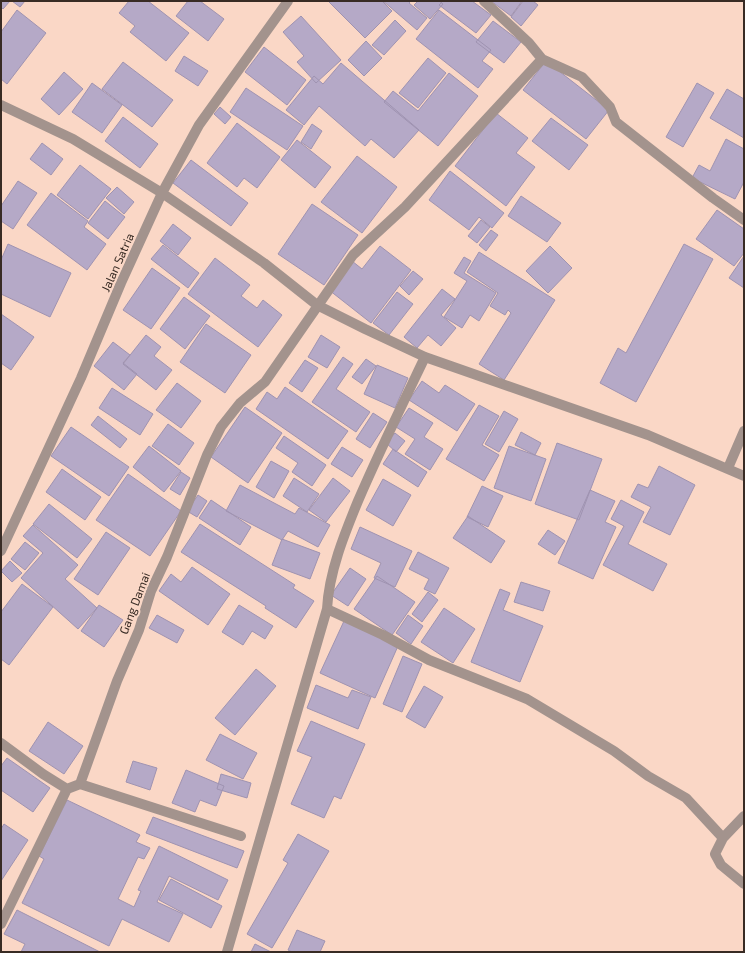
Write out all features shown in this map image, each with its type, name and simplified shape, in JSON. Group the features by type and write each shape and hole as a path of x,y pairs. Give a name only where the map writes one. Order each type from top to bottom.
{"street":[{"name":"Jalan Satria","path":"1,551 69,405 162,193 199,125 288,1"},
{"path":"484,1 529,43 542,59 582,77 610,107 616,122 712,198 744,220"},
{"name":"Gang Damai","path":"80,784 117,681 139,630 151,591 167,557 221,427 240,403 265,382 353,255 405,207 542,59"},
{"path":"1,105 73,139 162,193 264,263 317,305 425,357 648,435 744,476"},
{"path":"227,952 327,609 328,591 344,534 372,468 425,357"},
{"path":"728,468 744,431"},
{"path":"327,609 384,635 429,660 527,698 614,750 648,776 686,798 723,838"},
{"path":"1,743 43,774 67,789"},
{"path":"1,924 67,789 80,784 241,836"},
{"path":"744,816 723,838 715,854 721,865 744,884"}],"building":[{"path":"1,1 10,1 3,9 1,7"},
{"path":"12,1 25,1 20,7"},
{"path":"129,1 148,1 189,33 166,61 130,32 135,26 119,13"},
{"path":"188,1 200,1 224,19 208,41 176,16"},
{"path":"328,1 382,1 392,11 365,38"},
{"path":"383,1 411,1 409,3 427,18 417,30"},
{"path":"418,1 439,1 443,4 430,19 414,5"},
{"path":"443,1 472,1 491,15 476,33 439,5"},
{"path":"491,1 522,1 511,16"},
{"path":"523,1 533,1 538,5 521,26 511,17"},
{"path":"17,10 46,33 7,84 1,79 1,32"},
{"path":"439,10 491,50 482,61 493,69 478,88 416,39"},
{"path":"301,16 341,60 316,83 297,62 304,56 283,32"},
{"path":"395,20 406,31 384,55 372,45"},
{"path":"493,21 521,42 504,63 476,42"},
{"path":"366,41 382,58 364,76 348,60"},
{"path":"264,47 306,80 287,105 245,72"},
{"path":"184,56 208,71 198,86 175,71"},
{"path":"428,58 446,73 418,108 399,93"},
{"path":"546,61 609,110 586,139 523,90"},
{"path":"123,62 173,100 152,127 102,89"},
{"path":"341,63 419,130 394,158 371,139 365,146 319,106 304,125 286,110 314,76 323,84"},
{"path":"64,72 83,89 59,115 41,99"},
{"path":"449,73 478,96 438,146 384,102 393,91 418,111"},
{"path":"92,83 122,105 102,133 72,112"},
{"path":"697,83 714,93 683,147 666,137"},
{"path":"246,88 303,126 287,150 230,112"},
{"path":"727,89 744,99 744,138 710,118"},
{"path":"220,107 231,117 225,124 214,114"},
{"path":"496,113 528,138 516,153 535,167 506,206 455,166"},
{"path":"123,117 158,144 140,168 105,141"},
{"path":"551,118 588,145 569,170 532,141"},
{"path":"237,123 280,157 257,188 244,178 237,187 207,163"},
{"path":"312,124 322,131 311,149 301,142"},
{"path":"726,139 744,149 744,182 735,199 692,178 699,165 710,171"},
{"path":"297,140 331,167 315,188 281,160"},
{"path":"42,143 63,159 51,175 30,159"},
{"path":"357,156 397,187 362,233 321,202"},
{"path":"191,160 248,203 231,226 173,183"},
{"path":"80,165 111,189 88,219 57,195"},
{"path":"450,171 504,213 492,228 479,217 469,230 429,200"},
{"path":"18,181 37,193 13,229 1,221 1,206"},
{"path":"117,187 134,202 124,214 106,198"},
{"path":"51,193 88,221 84,227 106,244 87,270 27,225"},
{"path":"521,196 561,223 547,242 508,216"},
{"path":"105,201 125,217 108,239 88,223"},
{"path":"312,204 358,235 324,285 278,254"},
{"path":"717,210 744,229 744,253 734,266 696,239"},
{"path":"481,220 490,227 477,243 468,236"},
{"path":"173,224 191,238 178,255 160,241"},
{"path":"491,230 498,235 486,251 479,245"},
{"path":"8,244 71,273 50,317 1,294 1,260"},
{"path":"684,244 713,259 636,402 600,383 618,348 626,353"},
{"path":"163,245 199,273 188,288 151,259"},
{"path":"380,246 411,270 371,323 329,290 352,261 362,269"},
{"path":"550,246 572,268 548,293 526,271"},
{"path":"479,252 555,300 504,380 479,364 511,313 508,310 505,315 490,306 498,293 467,272"},
{"path":"744,256 744,288 729,278"},
{"path":"464,257 471,261 464,273 496,293 479,321 470,315 462,328 444,317 467,281 454,273"},
{"path":"215,258 250,285 241,296 257,308 263,300 282,315 258,347 188,294"},
{"path":"152,268 180,288 151,329 123,310"},
{"path":"413,271 423,279 409,295 400,286"},
{"path":"442,289 455,299 441,315 456,328 441,346 428,335 417,348 404,337"},
{"path":"397,292 413,304 389,335 373,323"},
{"path":"184,297 210,316 185,349 160,329"},
{"path":"1,314 34,337 11,370 1,363"},
{"path":"206,324 251,355 225,393 180,362"},
{"path":"146,335 161,347 154,356 172,370 156,390 123,364"},
{"path":"321,335 340,347 327,368 308,357"},
{"path":"113,342 130,355 123,363 137,374 124,390 94,366"},
{"path":"343,357 353,364 336,389 370,412 356,432 312,402"},
{"path":"366,359 376,366 362,384 352,377"},
{"path":"305,360 318,368 302,392 289,383"},
{"path":"377,365 408,378 395,408 364,394"},
{"path":"422,381 439,393 445,385 475,404 457,431 409,400"},
{"path":"177,383 201,401 181,428 156,410"},
{"path":"285,387 348,431 328,459 256,409 267,392 277,399"},
{"path":"112,388 153,414 140,435 99,408"},
{"path":"479,405 499,416 482,445 499,455 484,481 446,459"},
{"path":"245,407 282,433 248,483 211,457"},
{"path":"409,408 433,423 424,437 443,449 430,470 405,454 415,439 396,427"},
{"path":"504,411 518,419 499,452 485,444"},
{"path":"373,413 387,422 370,448 356,439"},
{"path":"98,416 127,439 120,448 91,425"},
{"path":"168,424 194,443 179,465 152,446"},
{"path":"71,427 129,467 109,496 51,456"},
{"path":"521,432 541,443 535,455 515,445"},
{"path":"395,433 405,441 396,452 386,443"},
{"path":"284,436 326,465 312,486 292,472 298,463 276,448"},
{"path":"557,443 602,459 579,520 535,504"},
{"path":"149,446 181,471 164,492 133,467"},
{"path":"509,446 546,459 531,501 494,488"},
{"path":"342,447 363,460 352,477 331,464"},
{"path":"393,449 427,472 418,487 383,464"},
{"path":"271,461 289,471 274,498 256,487"},
{"path":"659,466 695,485 670,535 643,522 651,507 631,497 638,484 648,488"},
{"path":"62,469 101,497 85,520 46,492"},
{"path":"181,472 190,478 180,495 170,489"},
{"path":"128,474 181,511 150,556 96,520"},
{"path":"294,478 319,494 307,512 283,496"},
{"path":"333,478 350,491 326,522 309,510"},
{"path":"383,479 411,495 393,526 366,510"},
{"path":"240,485 295,514 299,508 330,525 318,547 288,531 282,540 226,511"},
{"path":"482,486 503,496 488,527 467,517"},
{"path":"590,490 615,501 605,522 616,527 593,579 558,563"},
{"path":"198,495 207,501 197,517 187,511"},
{"path":"211,500 251,527 240,545 199,518"},
{"path":"621,500 644,512 628,544 667,564 653,591 603,565 624,526 611,519"},
{"path":"49,504 92,539 77,558 33,524"},
{"path":"468,516 505,541 491,563 453,538"},
{"path":"200,524 295,585 293,588 314,601 296,628 265,608 266,606 181,552"},
{"path":"33,525 78,565 65,579 97,608 78,629 21,578 43,553 23,536"},
{"path":"360,527 412,551 395,587 374,578 381,563 351,549"},
{"path":"548,530 565,541 555,555 538,544"},
{"path":"106,532 130,548 98,595 74,579"},
{"path":"282,539 320,553 310,579 272,565"},
{"path":"25,542 39,553 25,570 11,559"},
{"path":"418,552 449,568 435,594 424,589 429,579 409,569"},
{"path":"10,561 22,573 12,582 1,571"},
{"path":"192,567 230,594 208,625 159,591 171,574 181,582"},
{"path":"350,568 366,579 348,606 331,595"},
{"path":"377,576 415,602 392,635 354,609"},
{"path":"521,582 550,591 543,611 514,602"},
{"path":"22,584 53,607 9,665 1,659 1,612"},
{"path":"500,589 510,593 503,610 543,626 520,682 471,662"},
{"path":"428,592 438,600 422,622 412,614"},
{"path":"99,605 123,620 104,647 81,631"},
{"path":"239,605 273,626 265,639 252,631 243,645 222,632"},
{"path":"444,608 475,629 453,663 421,642"},
{"path":"157,615 184,630 177,643 149,628"},
{"path":"408,615 423,626 411,644 396,633"},
{"path":"344,621 398,646 375,698 320,673"},
{"path":"403,656 422,664 402,712 383,704"},
{"path":"256,669 276,686 235,735 215,718"},
{"path":"316,685 348,698 352,690 371,697 358,729 307,708"},
{"path":"424,686 443,697 425,728 406,717"},
{"path":"311,721 365,744 341,799 334,796 324,818 291,804 312,757 297,751"},
{"path":"48,722 83,746 64,774 29,751"},
{"path":"220,734 257,753 243,779 206,760"},
{"path":"7,758 50,788 33,812 1,790 1,766"},
{"path":"133,761 157,768 150,790 126,782"},
{"path":"186,770 224,786 216,806 200,800 195,812 172,803"},
{"path":"221,774 251,783 247,798 217,789"},
{"path":"67,800 140,835 136,842 150,848 144,859 138,857 118,899 134,907 141,891 138,890 159,846 228,880 218,900 169,876 157,902 183,914 169,942 122,919 109,946 22,903 44,859 39,856"},
{"path":"153,817 244,851 237,868 146,833"},
{"path":"4,824 28,840 1,881 1,829"},
{"path":"298,834 329,851 272,948 247,934 288,863 283,860"},
{"path":"171,879 222,906 211,928 159,900"},
{"path":"17,910 100,952 21,952 25,944 4,934"},
{"path":"297,930 325,941 320,952 292,952 288,950"},
{"path":"255,944 271,952 251,952"}]}
